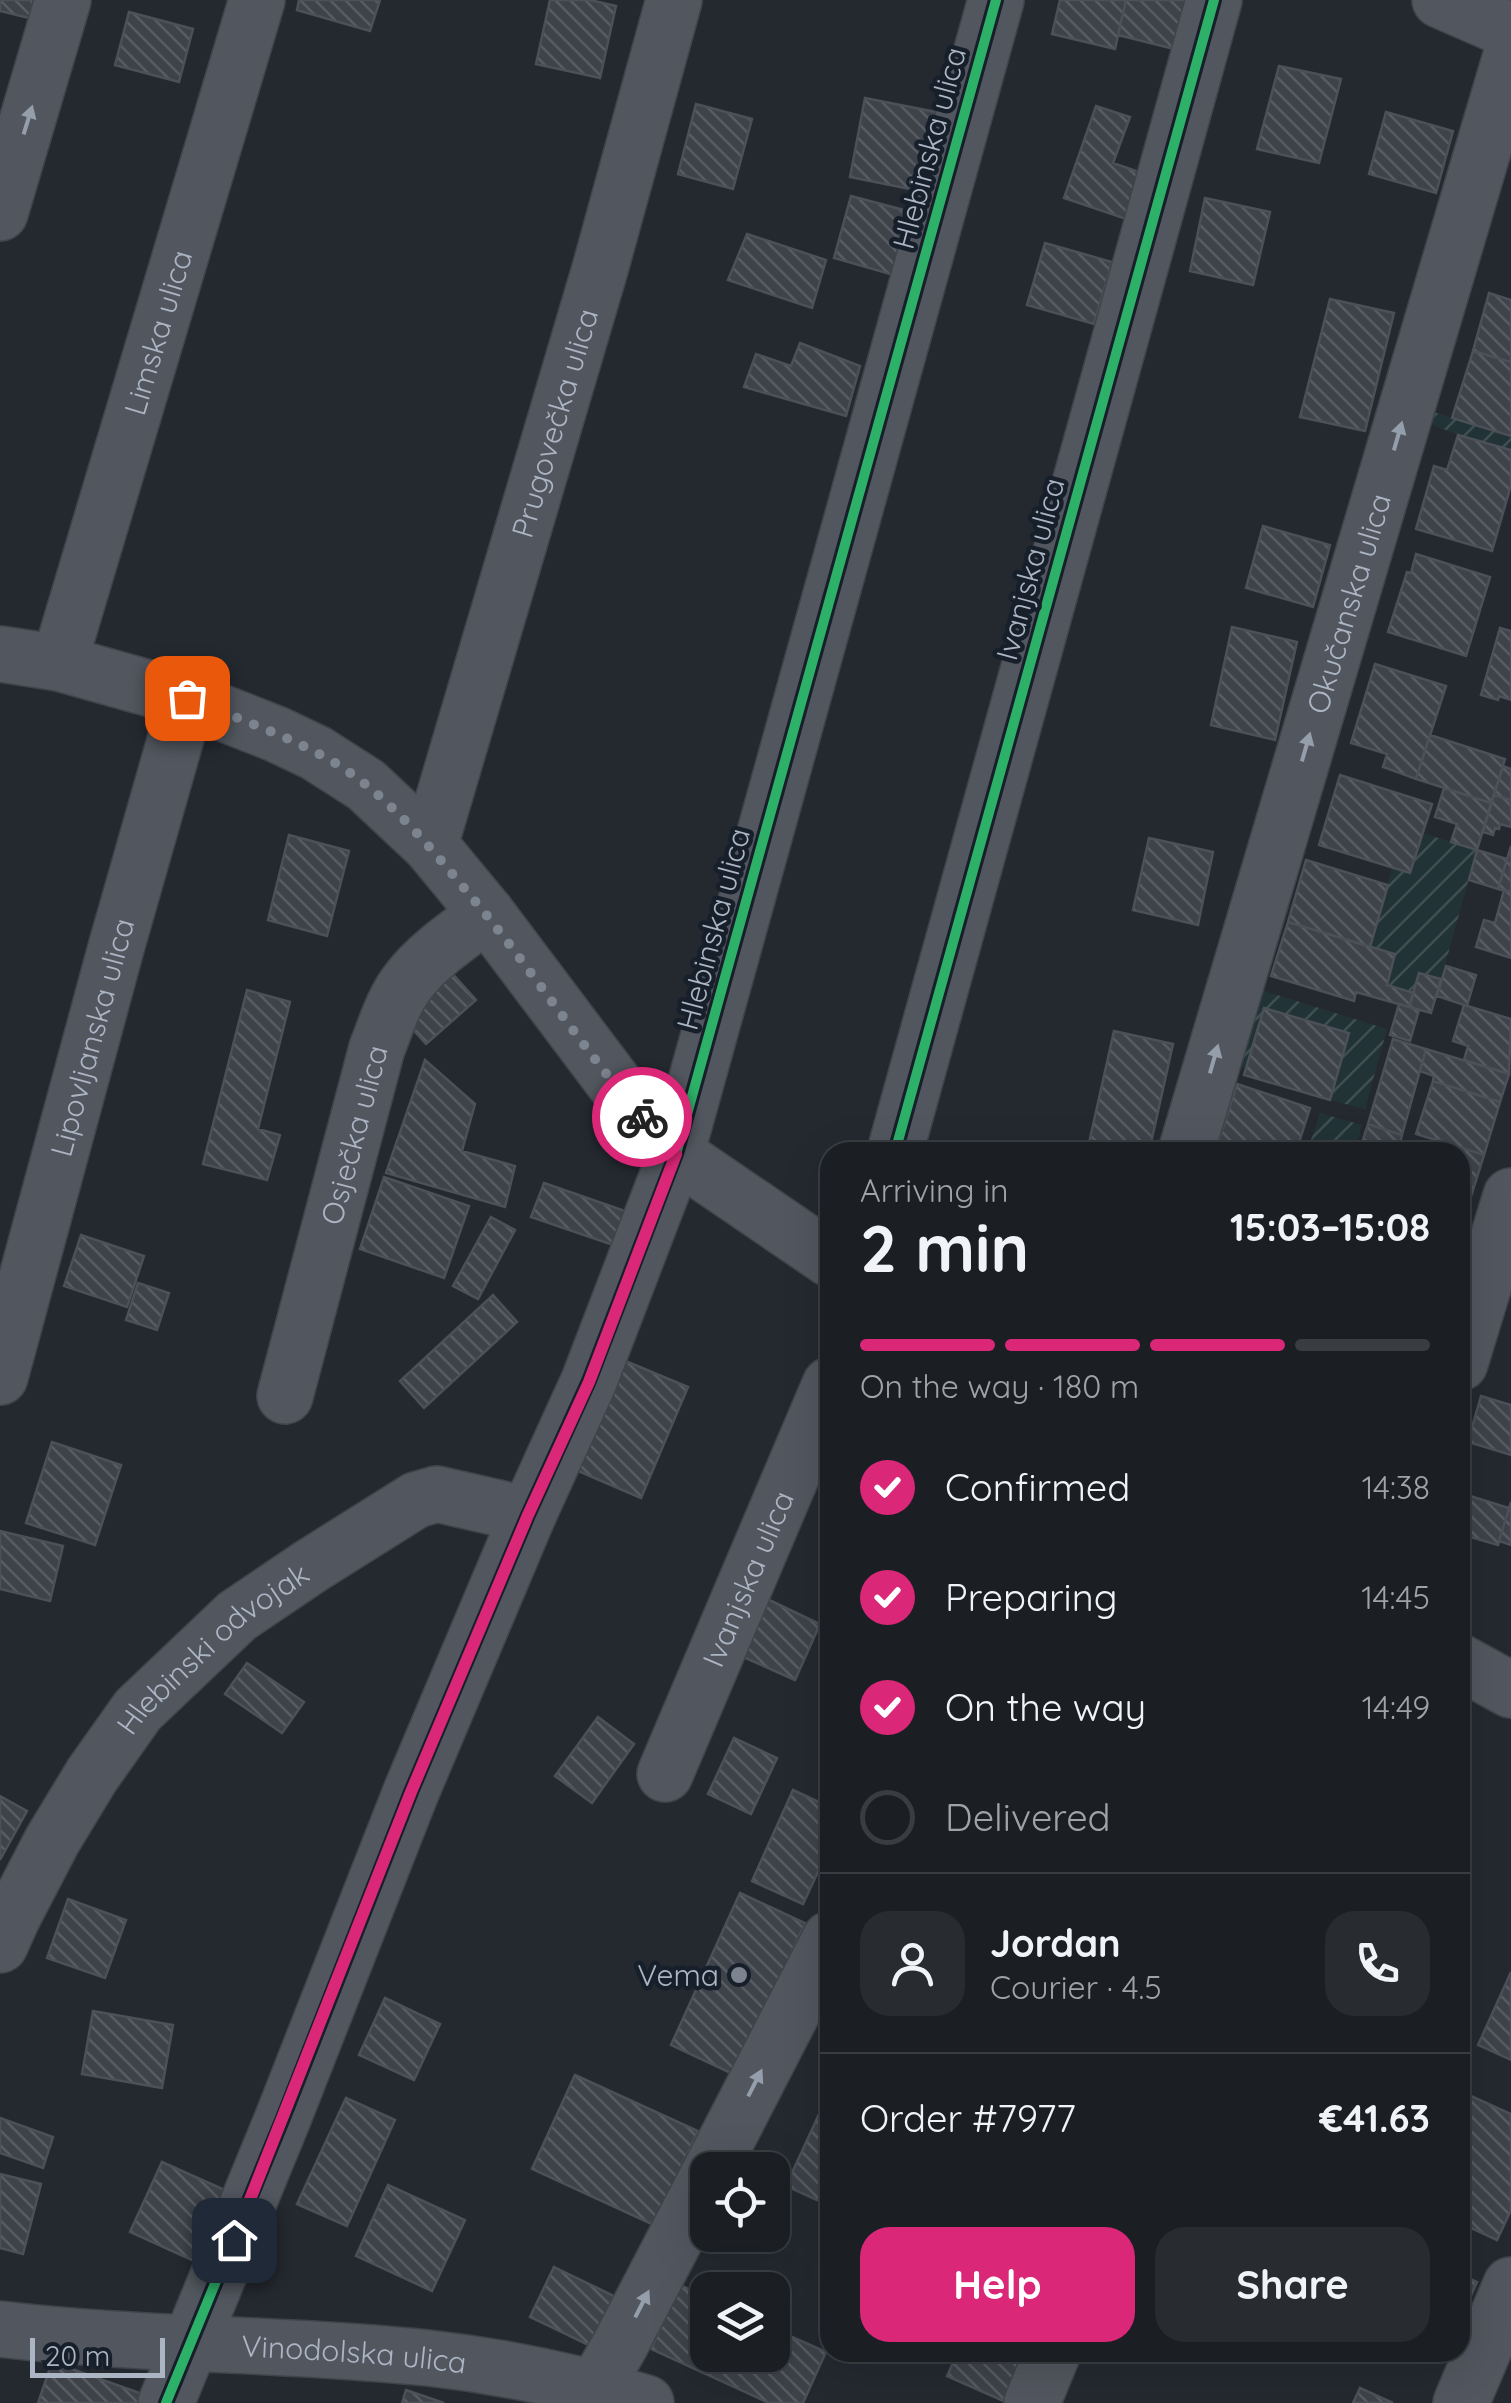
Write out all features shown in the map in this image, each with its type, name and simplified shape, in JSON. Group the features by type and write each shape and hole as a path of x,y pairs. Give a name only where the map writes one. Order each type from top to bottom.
{"street":[{"path":"0,213 63,0"},
{"name":"Limska ulica","path":"59,663 257,0"},
{"name":"Prugovečka ulica","path":"430,846 600,269 674,0"},
{"name":"Hlebinska ulica","path":"166,2403 411,1792 589,1382 676,1154 996,0"},
{"name":"Ivanjska ulica","path":"899,1142 1214,0"},
{"path":"1440,0 1511,30"},
{"name":"Okučanska ulica","path":"1189,1142 1511,56"},
{"path":"0,654 59,663 187,698 276,734 340,766 389,804 430,846 595,1060 676,1154 820,1252"},
{"name":"Lipovljanska ulica","path":"0,1378 187,698"},
{"name":"Osječka ulica","path":"285,1396 377,1048 394,1006 408,981 486,914"},
{"path":"1470,1330 1511,1196"},
{"name":"Ivanjska ulica","path":"665,1774 820,1409"},
{"name":"Hlebinski odvojak","path":"0,1946 52,1841 138,1710 237,1616 416,1500 436,1494 528,1515"},
{"path":"1470,1667 1511,1690"},
{"path":"720,2152 820,1958"},
{"path":"609,2398 620,2346 690,2210"},
{"path":"1461,2403 1511,2285"},
{"name":"Vinodolska ulica","path":"0,2329 72,2338 431,2359 609,2398"},
{"path":"1032,2403 1049,2362"}],"shaded area":[{"path":"1431,411 1511,436 1511,450 1428,423"},
{"path":"1422,833 1477,850 1441,979 1419,973 1414,993 1387,985 1395,954 1370,947 1392,868 1410,873"},
{"path":"1261,990 1387,1029 1365,1109 1330,1100 1349,1033 1247,1068 1238,1067"},
{"path":"1320,1113 1362,1125 1357,1142 1310,1142"}],"building":[{"path":"0,0 34,0 29,18 0,11"},
{"path":"299,0 380,0 370,31 297,10"},
{"path":"550,0 590,0 616,6 600,78 536,64"},
{"path":"1060,0 1126,0 1115,49 1052,34"},
{"path":"1126,0 1194,0 1182,51 1118,35"},
{"path":"129,12 193,29 179,82 115,65"},
{"path":"1279,66 1341,79 1319,163 1257,149"},
{"path":"865,98 941,113 925,192 850,177"},
{"path":"696,104 752,119 733,189 678,174"},
{"path":"1096,106 1130,117 1113,163 1142,173 1126,219 1064,198"},
{"path":"1386,112 1453,131 1436,193 1369,174"},
{"path":"851,196 915,213 897,276 834,258"},
{"path":"1205,198 1270,212 1253,285 1190,271"},
{"path":"747,234 826,260 812,308 728,280"},
{"path":"1045,243 1112,262 1094,324 1027,305"},
{"path":"1489,293 1511,300 1511,362 1473,351"},
{"path":"1330,299 1394,313 1365,431 1300,417"},
{"path":"800,343 860,366 846,416 744,387 756,354 791,366"},
{"path":"1473,351 1511,362 1511,436 1452,418"},
{"path":"1458,435 1511,450 1511,485 1492,551 1416,529 1434,466 1447,470"},
{"path":"1263,526 1330,545 1313,607 1246,588"},
{"path":"1416,554 1490,577 1466,656 1388,632"},
{"path":"1232,627 1297,642 1275,740 1211,725"},
{"path":"1500,628 1511,631 1511,700 1481,695"},
{"path":"1375,664 1446,686 1416,779 1383,767 1387,754 1351,743"},
{"path":"1430,735 1505,759 1491,803 1416,779"},
{"path":"1503,766 1511,769 1511,800 1494,795"},
{"path":"1340,775 1432,804 1410,873 1319,845"},
{"path":"1444,788 1491,803 1477,850 1451,842 1457,824 1435,817"},
{"path":"1494,795 1511,800 1511,827 1500,824 1493,835 1483,832"},
{"path":"289,835 349,851 327,936 268,920"},
{"path":"1149,838 1213,852 1198,925 1133,910"},
{"path":"1511,846 1511,892 1498,889"},
{"path":"1477,850 1507,859 1498,889 1469,880"},
{"path":"1306,860 1388,885 1370,947 1288,922"},
{"path":"1504,890 1511,892 1511,958 1476,947 1484,920 1495,923"},
{"path":"1288,922 1395,954 1387,985 1414,993 1409,1007 1356,992 1354,1001 1271,976"},
{"path":"1446,966 1476,975 1467,1006 1437,996"},
{"path":"450,971 476,1000 426,1044 400,1015"},
{"path":"1419,973 1441,979 1431,1013 1409,1007"},
{"path":"247,990 290,1002 258,1129 280,1135 267,1180 203,1164"},
{"path":"1399,1004 1419,1010 1410,1041 1390,1035"},
{"path":"1464,1005 1511,1019 1509,1074 1464,1060 1468,1046 1453,1041"},
{"path":"1264,1008 1349,1033 1330,1100 1244,1075"},
{"path":"1114,1031 1173,1044 1151,1142 1089,1142"},
{"path":"1393,1039 1426,1049 1402,1135 1368,1124"},
{"path":"1426,1049 1509,1074 1500,1102 1433,1081 1434,1076 1420,1071"},
{"path":"425,1060 475,1104 462,1151 515,1166 505,1207 386,1173"},
{"path":"1433,1081 1500,1102 1484,1155 1470,1151 1470,1142 1442,1142 1416,1134"},
{"path":"1237,1084 1310,1108 1299,1142 1218,1142"},
{"path":"1368,1124 1402,1135 1400,1142 1362,1142"},
{"path":"1470,1150 1484,1155 1470,1200"},
{"path":"384,1177 469,1206 444,1278 360,1249"},
{"path":"544,1183 625,1211 613,1245 531,1217"},
{"path":"491,1217 515,1230 478,1299 453,1286"},
{"path":"81,1235 144,1256 127,1307 64,1286"},
{"path":"138,1283 169,1293 157,1330 126,1320"},
{"path":"493,1295 517,1322 424,1408 400,1381"},
{"path":"623,1360 688,1387 641,1498 576,1470"},
{"path":"1481,1396 1511,1405 1511,1455 1470,1443"},
{"path":"52,1442 121,1465 95,1545 26,1523"},
{"path":"1470,1496 1509,1508 1498,1545 1470,1537"},
{"path":"1511,1502 1511,1545 1499,1541"},
{"path":"0,1531 63,1546 50,1601 0,1589"},
{"path":"765,1598 820,1624 795,1680 739,1655"},
{"path":"247,1663 304,1702 282,1733 225,1694"},
{"path":"598,1717 634,1744 592,1803 555,1776"},
{"path":"734,1738 777,1758 751,1814 708,1794"},
{"path":"793,1790 820,1802 820,1867 803,1904 752,1881"},
{"path":"0,1796 27,1811 0,1860"},
{"path":"740,1893 805,1923 735,2075 671,2045"},
{"path":"68,1899 126,1920 105,1978 47,1958"},
{"path":"1511,1972 1511,2060 1478,2045"},
{"path":"385,1998 440,2024 414,2080 359,2055"},
{"path":"93,2011 173,2025 162,2088 82,2074"},
{"path":"575,2075 698,2131 654,2225 532,2169"},
{"path":"1470,2096 1511,2114 1511,2210 1497,2240 1470,2228"},
{"path":"346,2098 395,2120 347,2226 297,2204"},
{"path":"820,2112 820,2201 790,2188 790,2177"},
{"path":"0,2118 53,2137 43,2168 0,2153"},
{"path":"162,2162 225,2190 192,2260 130,2232"},
{"path":"0,2174 41,2184 23,2254 0,2248"},
{"path":"388,2185 465,2220 432,2291 356,2256"},
{"path":"554,2267 618,2298 595,2348 530,2317"},
{"path":"1470,2279 1477,2282 1470,2298"},
{"path":"680,2285 690,2290 690,2367 651,2349"},
{"path":"790,2336 820,2349 821,2362 803,2403 769,2403 701,2372 790,2372"},
{"path":"52,2362 148,2396 145,2403 38,2403"},
{"path":"953,2362 1026,2362 1008,2403 947,2376"},
{"path":"1360,2388 1393,2403 1353,2403"},
{"path":"406,2390 444,2403 402,2403"}],"cycle path":[{"path":"166,2403 411,1792 589,1381 676,1154 996,0"},
{"path":"898,1142 1214,0"}],"way so far":[{"path":"187,698 316,753 340,766 389,804 486,914 642,1117"}],"place":[{"name":"Vema","path":"739,1975"}],"route":[{"path":"234,2240 411,1792 589,1382 676,1154 642,1117"}]}
